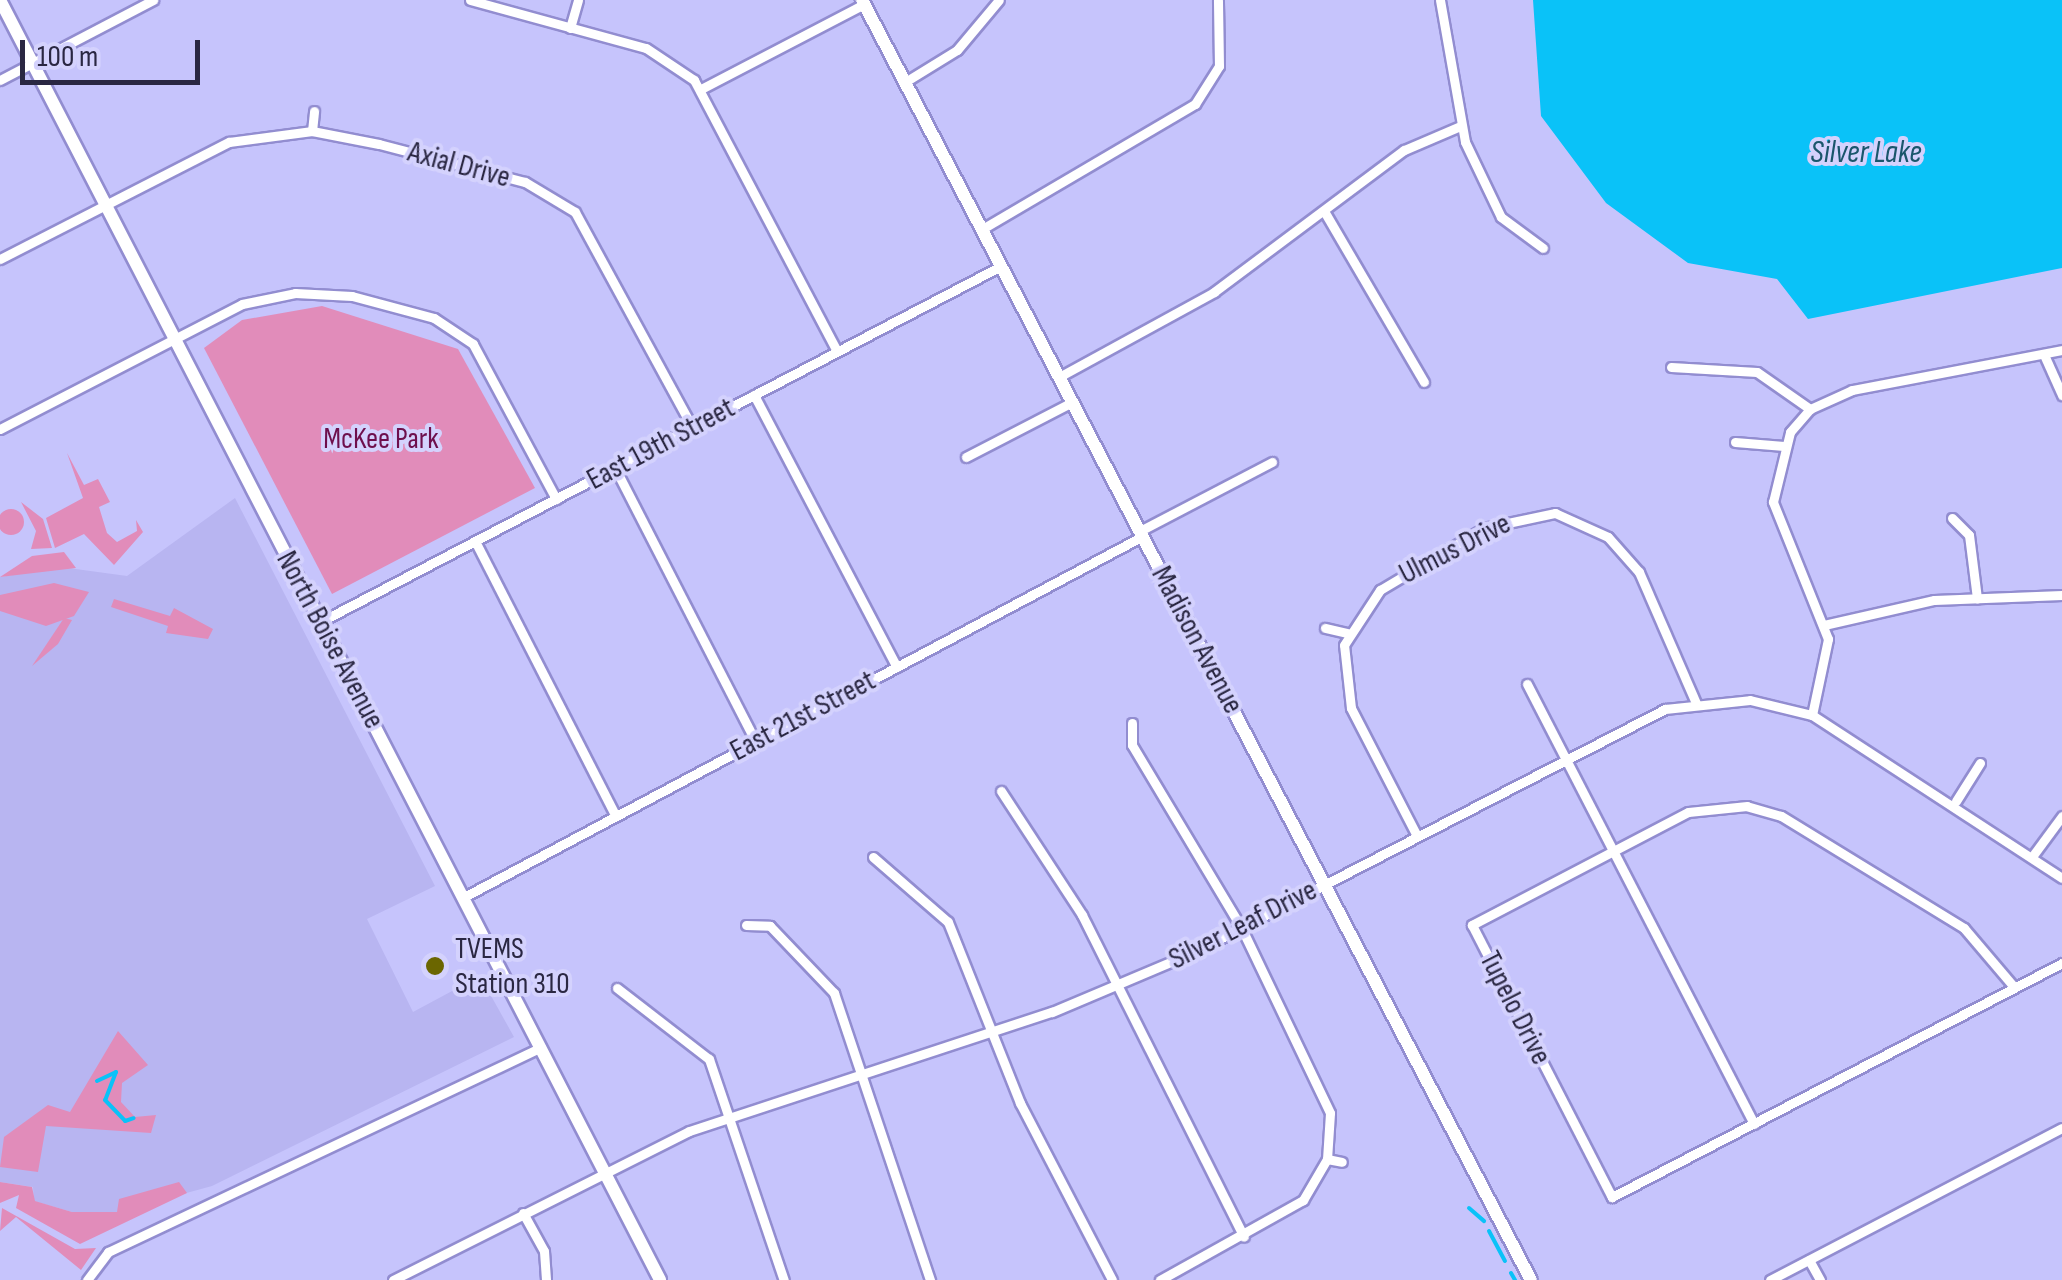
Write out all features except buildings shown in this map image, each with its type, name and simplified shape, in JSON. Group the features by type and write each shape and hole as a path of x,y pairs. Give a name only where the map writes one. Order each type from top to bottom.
{"street":[{"name":"North Boise Avenue","path":"0,0 660,1280"},
{"path":"0,80 152,0"},
{"path":"470,0 659,53 701,88 838,351"},
{"path":"570,28 578,0"},
{"path":"905,82 957,50 1000,0"},
{"path":"982,229 1194,104 1219,66 1218,0"},
{"path":"1440,0 1458,127 1501,217 1544,248"},
{"path":"701,88 863,2"},
{"name":"Madison Avenue","path":"863,2 1532,1280"},
{"path":"312,131 314,111"},
{"path":"1060,377 1214,292 1414,144 1458,127"},
{"name":"Axial Drive","path":"0,259 209,149 312,131 523,181 564,202 593,236 692,428"},
{"path":"1324,211 1424,382"},
{"name":"East 19th Street","path":"320,622 1001,266"},
{"path":"0,429 242,304 295,293 352,296 434,318 484,356 556,499"},
{"path":"1812,715 1826,671 1824,625 1775,513 1784,446 1810,410 1852,390 2045,357 2062,350"},
{"path":"2045,357 2062,396"},
{"path":"1671,367 1757,372 1810,410"},
{"path":"754,395 897,667"},
{"path":"966,457 1072,402"},
{"path":"1735,442 1784,446"},
{"name":"East 21st Street","path":"464,897 1272,462"},
{"path":"615,468 756,742"},
{"name":"Ulmus Drive","path":"1348,632 1380,590 1440,550 1522,516 1569,515 1608,536 1639,572 1696,703"},
{"path":"1952,518 1969,535 1978,598"},
{"path":"476,541 616,816"},
{"path":"1824,625 1978,598 2062,595"},
{"path":"1324,628 1348,632 1351,708 1416,834"},
{"path":"1527,684 1754,1124"},
{"name":"Silver Leaf Drive","path":"393,1280 605,1172 732,1115 1116,986 1242,927 1635,720 1696,703 1750,700 1812,715 1956,801 2062,878"},
{"path":"1132,723 1132,745 1242,927 1326,1097 1328,1159 1294,1208 1160,1280"},
{"path":"1956,801 1980,763"},
{"path":"1001,791 1116,986 1244,1237"},
{"name":"Tupelo Drive","path":"2014,987 1973,934 1763,810 1688,812 1472,924 1612,1197 2062,963"},
{"path":"2034,854 2062,816"},
{"path":"873,857 948,922 991,1030 1112,1280"},
{"path":"746,925 770,926 815,965 863,1074 930,1280"},
{"path":"617,988 703,1051 732,1115 784,1280"},
{"path":"87,1280 108,1252 541,1047"},
{"path":"1770,1280 2062,1128"},
{"path":"1328,1159 1342,1162"},
{"path":"523,1213 544,1251 546,1280"},
{"path":"1809,1260 1820,1280"}],"shaded area":[{"path":"235,498 435,886 367,919 413,1012 480,976 514,1037 212,1186 117,1212 72,1212 34,1201 33,1187 0,1182 0,577 61,567 127,576"}],"green space":[{"name":"McKee Park","path":"322,306 458,349 535,488 332,594 204,348 242,320"},
{"path":"67,453 84,485 98,479 110,502 99,507 107,533 117,542 137,531 136,520 143,532 114,565 84,534 55,548 46,518 83,498"},
{"path":"21,502 43,519 52,548 31,549 36,531"},
{"path":"11,509 20,513 24,522 20,531 11,535 2,531 -2,522 2,513"},
{"path":"64,552 76,568 0,577 32,556"},
{"path":"54,583 89,592 74,616 46,626 0,611 0,595"},
{"path":"114,599 170,616 174,608 213,629 208,639 166,633 168,626 111,607"},
{"path":"64,618 72,620 58,644 32,666"},
{"path":"118,1031 148,1065 122,1083 121,1102 135,1117 156,1115 151,1133 46,1126 38,1172 0,1167 4,1137 48,1105 70,1112"},
{"path":"0,1182 32,1187 35,1201 72,1212 117,1212 119,1199 179,1182 187,1193 80,1244 16,1208 19,1195 0,1203"},
{"path":"2,1208 75,1249 96,1248 81,1270 16,1217 0,1231"}],"water":[{"name":"Silver Lake","path":"1533,0 2062,0 2062,268 1808,319 1777,279 1688,263 1606,203 1541,116"}],"waterway":[{"path":"97,1081 116,1072 105,1100 125,1121 134,1118"},
{"path":"1469,1208 1484,1221"},
{"path":"1489,1231 1505,1261"},
{"path":"1511,1273 1515,1280"}],"place":[{"name":"TVEMS Station 310","path":"435,966"}]}
